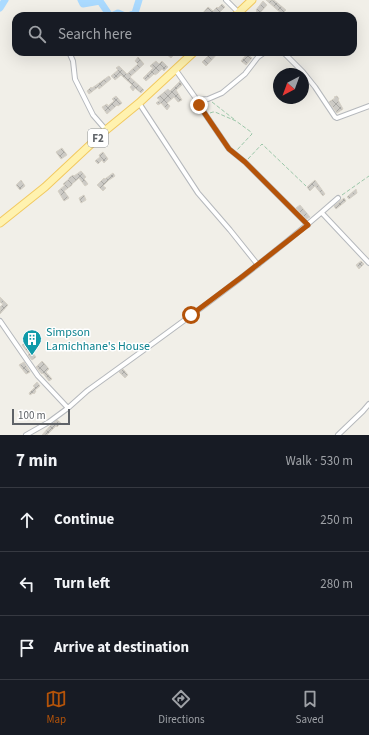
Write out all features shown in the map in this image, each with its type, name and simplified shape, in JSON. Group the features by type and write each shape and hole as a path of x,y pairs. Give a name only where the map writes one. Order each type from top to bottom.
{"main road":[{"path":"241,12 252,0"},
{"name":"F2","path":"0,223 45,188 106,130 139,103 190,56"}],"street":[{"path":"226,0 236,12"},
{"path":"71,56 73,61 75,80 93,115 106,130"},
{"path":"197,100 208,99 222,93 245,74 260,56"},
{"path":"286,56 303,72 315,87 335,117 337,118 369,106"},
{"path":"175,69 229,149 245,162 308,225"},
{"path":"139,103 198,193 258,265"},
{"path":"26,435 68,408 88,391 258,265 308,225 338,198"},
{"path":"322,213 369,263"},
{"path":"0,321 38,376 68,408"},
{"path":"338,435 369,404"}],"path":[{"path":"208,99 252,134 234,153"},
{"path":"207,116 215,112 236,121"},
{"path":"245,162 262,144 306,186"},
{"path":"338,198 369,176"}],"building":[{"path":"266,0 274,0 286,10 284,12 280,12"},
{"path":"263,1 267,5 261,12 256,12"},
{"path":"222,4 225,7 220,12 204,12 208,7 213,11 217,7 218,8"},
{"path":"208,56 215,56 206,66 202,62"},
{"path":"245,56 250,56 252,58 246,65 241,61"},
{"path":"138,57 144,64 130,77 144,90 141,93 135,88 133,91 130,87 132,85 121,75 115,80 111,76 118,70 116,68 119,66 127,74 138,64 135,61"},
{"path":"156,61 159,64 162,61 168,67 164,71 162,69 155,75 154,74 146,81 143,78 153,68 150,66"},
{"path":"109,76 111,79 99,89 98,87 89,94 87,91 91,87 92,88"},
{"path":"180,81 182,85 176,90 182,100 178,102 174,97 167,103 170,106 167,110 161,103 158,105 156,103 160,100 157,98 168,89 170,91"},
{"path":"116,96 122,103 118,106 117,105 107,114 102,107 107,104 108,106 114,101 112,99"},
{"path":"337,96 343,109 337,113 329,102"},
{"path":"62,148 67,155 61,159 56,152"},
{"path":"103,152 108,159 104,163 102,160 98,164 95,161"},
{"path":"81,171 86,177 84,179 88,184 85,186 79,178 64,191 69,198 64,201 58,191 65,185 63,184 69,178"},
{"path":"113,173 115,176 103,186 106,188 103,191 97,185 104,178 105,179"},
{"path":"21,180 25,186 20,190 16,185"},
{"path":"315,180 325,194 323,196 315,186 310,191 307,187"},
{"path":"356,189 357,193 349,199 347,197"},
{"path":"84,195 86,200 81,203 79,198"},
{"path":"344,198 346,201 336,209 334,206"},
{"path":"300,205 310,217 307,219 296,208"},
{"path":"361,261 364,264 359,269 356,265"},
{"path":"0,297 8,305 0,314 0,307 3,304 0,302"},
{"path":"25,342 33,349 31,351 36,357 32,360 22,345"},
{"path":"42,361 49,369 46,372 52,379 49,381 36,367"},
{"path":"24,362 30,372 26,374 19,365"},
{"path":"123,369 128,375 125,378 119,372"},
{"path":"37,382 40,386 35,390 36,391 34,394 33,393 30,395 29,393 35,387 33,386"},
{"path":"57,420 61,423 47,435 42,435 50,426"}],"waterway":[{"path":"0,8 5,0"},
{"path":"81,0 83,4 100,1 107,12"},
{"path":"135,12 139,0"}],"place":[{"name":"Simpson Lamichhane's House","path":"32,356"}],"route":[{"path":"191,315 308,225 245,162 229,149 199,105"}]}
